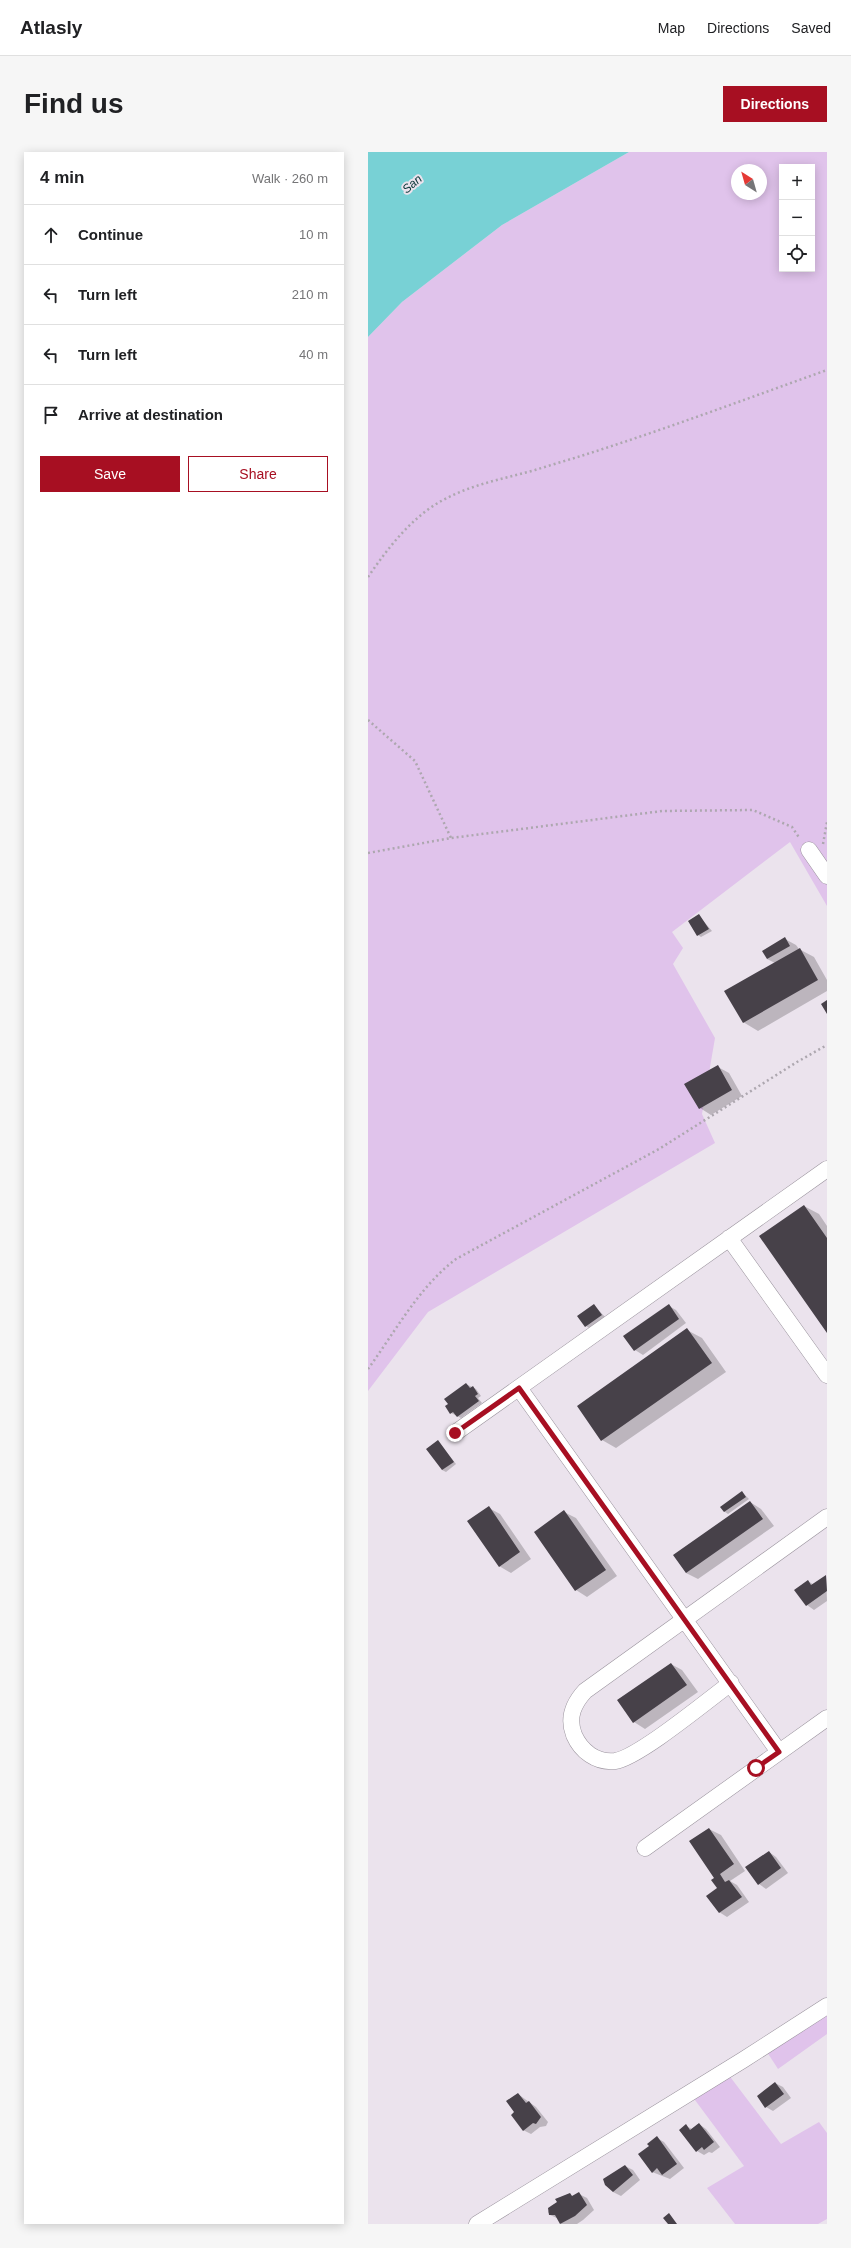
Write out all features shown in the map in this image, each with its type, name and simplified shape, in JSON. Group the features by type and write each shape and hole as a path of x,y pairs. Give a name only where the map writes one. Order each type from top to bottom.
{"street":[{"path":"809,850 827,876"},
{"path":"455,1433 827,1168"},
{"path":"730,1238 827,1375"},
{"path":"519,1388 732,1683 779,1752"},
{"path":"732,1683 626,1758 614,1761 603,1761 591,1756 582,1749 572,1730 571,1719 576,1701 585,1690 827,1517"},
{"path":"645,1848 827,1718"},
{"path":"477,2224 497,2219 827,2006"}],"path":[{"path":"368,577 386,550 404,530 431,508 457,493 486,481 534,470 700,417 827,370"},
{"path":"368,720 415,761 451,838"},
{"path":"368,853 451,838 662,811 753,810 792,827 809,850"},
{"path":"368,1369 426,1288 444,1268 456,1259 659,1149 797,1062 827,1045"}],"shaded area":[{"path":"629,152 827,152 827,906 790,842 672,932 683,948 673,964 715,1038 702,1114 715,1143 428,1312 368,1391 368,337 402,302 502,225"},
{"path":"827,2010 827,2034 778,2069 767,2052"},
{"path":"728,2074 781,2144 819,2122 827,2133 827,2219 818,2224 735,2224 707,2188 744,2166 692,2096"}],"water":[{"name":"San","path":"368,152 629,152 502,225 402,302 368,337"}],"building":[{"path":"699,914 709,929 697,936 688,921"},
{"path":"785,937 790,946 767,959 762,951"},
{"path":"800,948 818,980 743,1023 724,991"},
{"path":"827,1000 827,1014 821,1004"},
{"path":"718,1065 732,1090 699,1109 684,1084"},
{"path":"804,1205 827,1238 827,1333 759,1236"},
{"path":"594,1304 602,1315 585,1327 577,1316"},
{"path":"669,1304 679,1319 634,1351 623,1336"},
{"path":"687,1328 712,1363 601,1441 577,1406"},
{"path":"466,1383 470,1388 473,1386 478,1394 475,1396 479,1401 457,1417 453,1412 450,1414 445,1406 448,1404 444,1399"},
{"path":"438,1440 454,1462 442,1470 426,1449"},
{"path":"742,1491 746,1497 724,1512 720,1507"},
{"path":"750,1501 763,1519 686,1573 673,1555"},
{"path":"489,1506 520,1552 499,1567 467,1521"},
{"path":"564,1510 606,1570 575,1591 534,1532"},
{"path":"826,1575 827,1591 806,1606 794,1590 808,1580 811,1585"},
{"path":"671,1663 687,1685 633,1723 617,1700"},
{"path":"709,1828 734,1864 720,1874 725,1882 729,1880 742,1897 719,1913 706,1896 717,1888 711,1880 714,1878 689,1841"},
{"path":"769,1851 781,1868 758,1885 745,1867"},
{"path":"775,2082 784,2094 765,2108 757,2096"},
{"path":"518,2093 526,2103 529,2101 541,2117 536,2124 533,2123 523,2131 511,2115 514,2112 506,2101"},
{"path":"699,2123 714,2142 704,2150 702,2147 696,2152 679,2130 686,2124 690,2130"},
{"path":"657,2136 677,2164 662,2175 657,2168 652,2173 638,2154 649,2146 647,2144"},
{"path":"625,2165 633,2175 613,2192 605,2185 603,2179"},
{"path":"579,2192 587,2205 575,2216 560,2224 555,2215 549,2215 548,2208 557,2202 555,2199 570,2193 572,2196"},
{"path":"669,2213 677,2224 668,2224 663,2218"}],"route":[{"path":"455,1433 519,1388 732,1683 779,1752 756,1768"}]}
